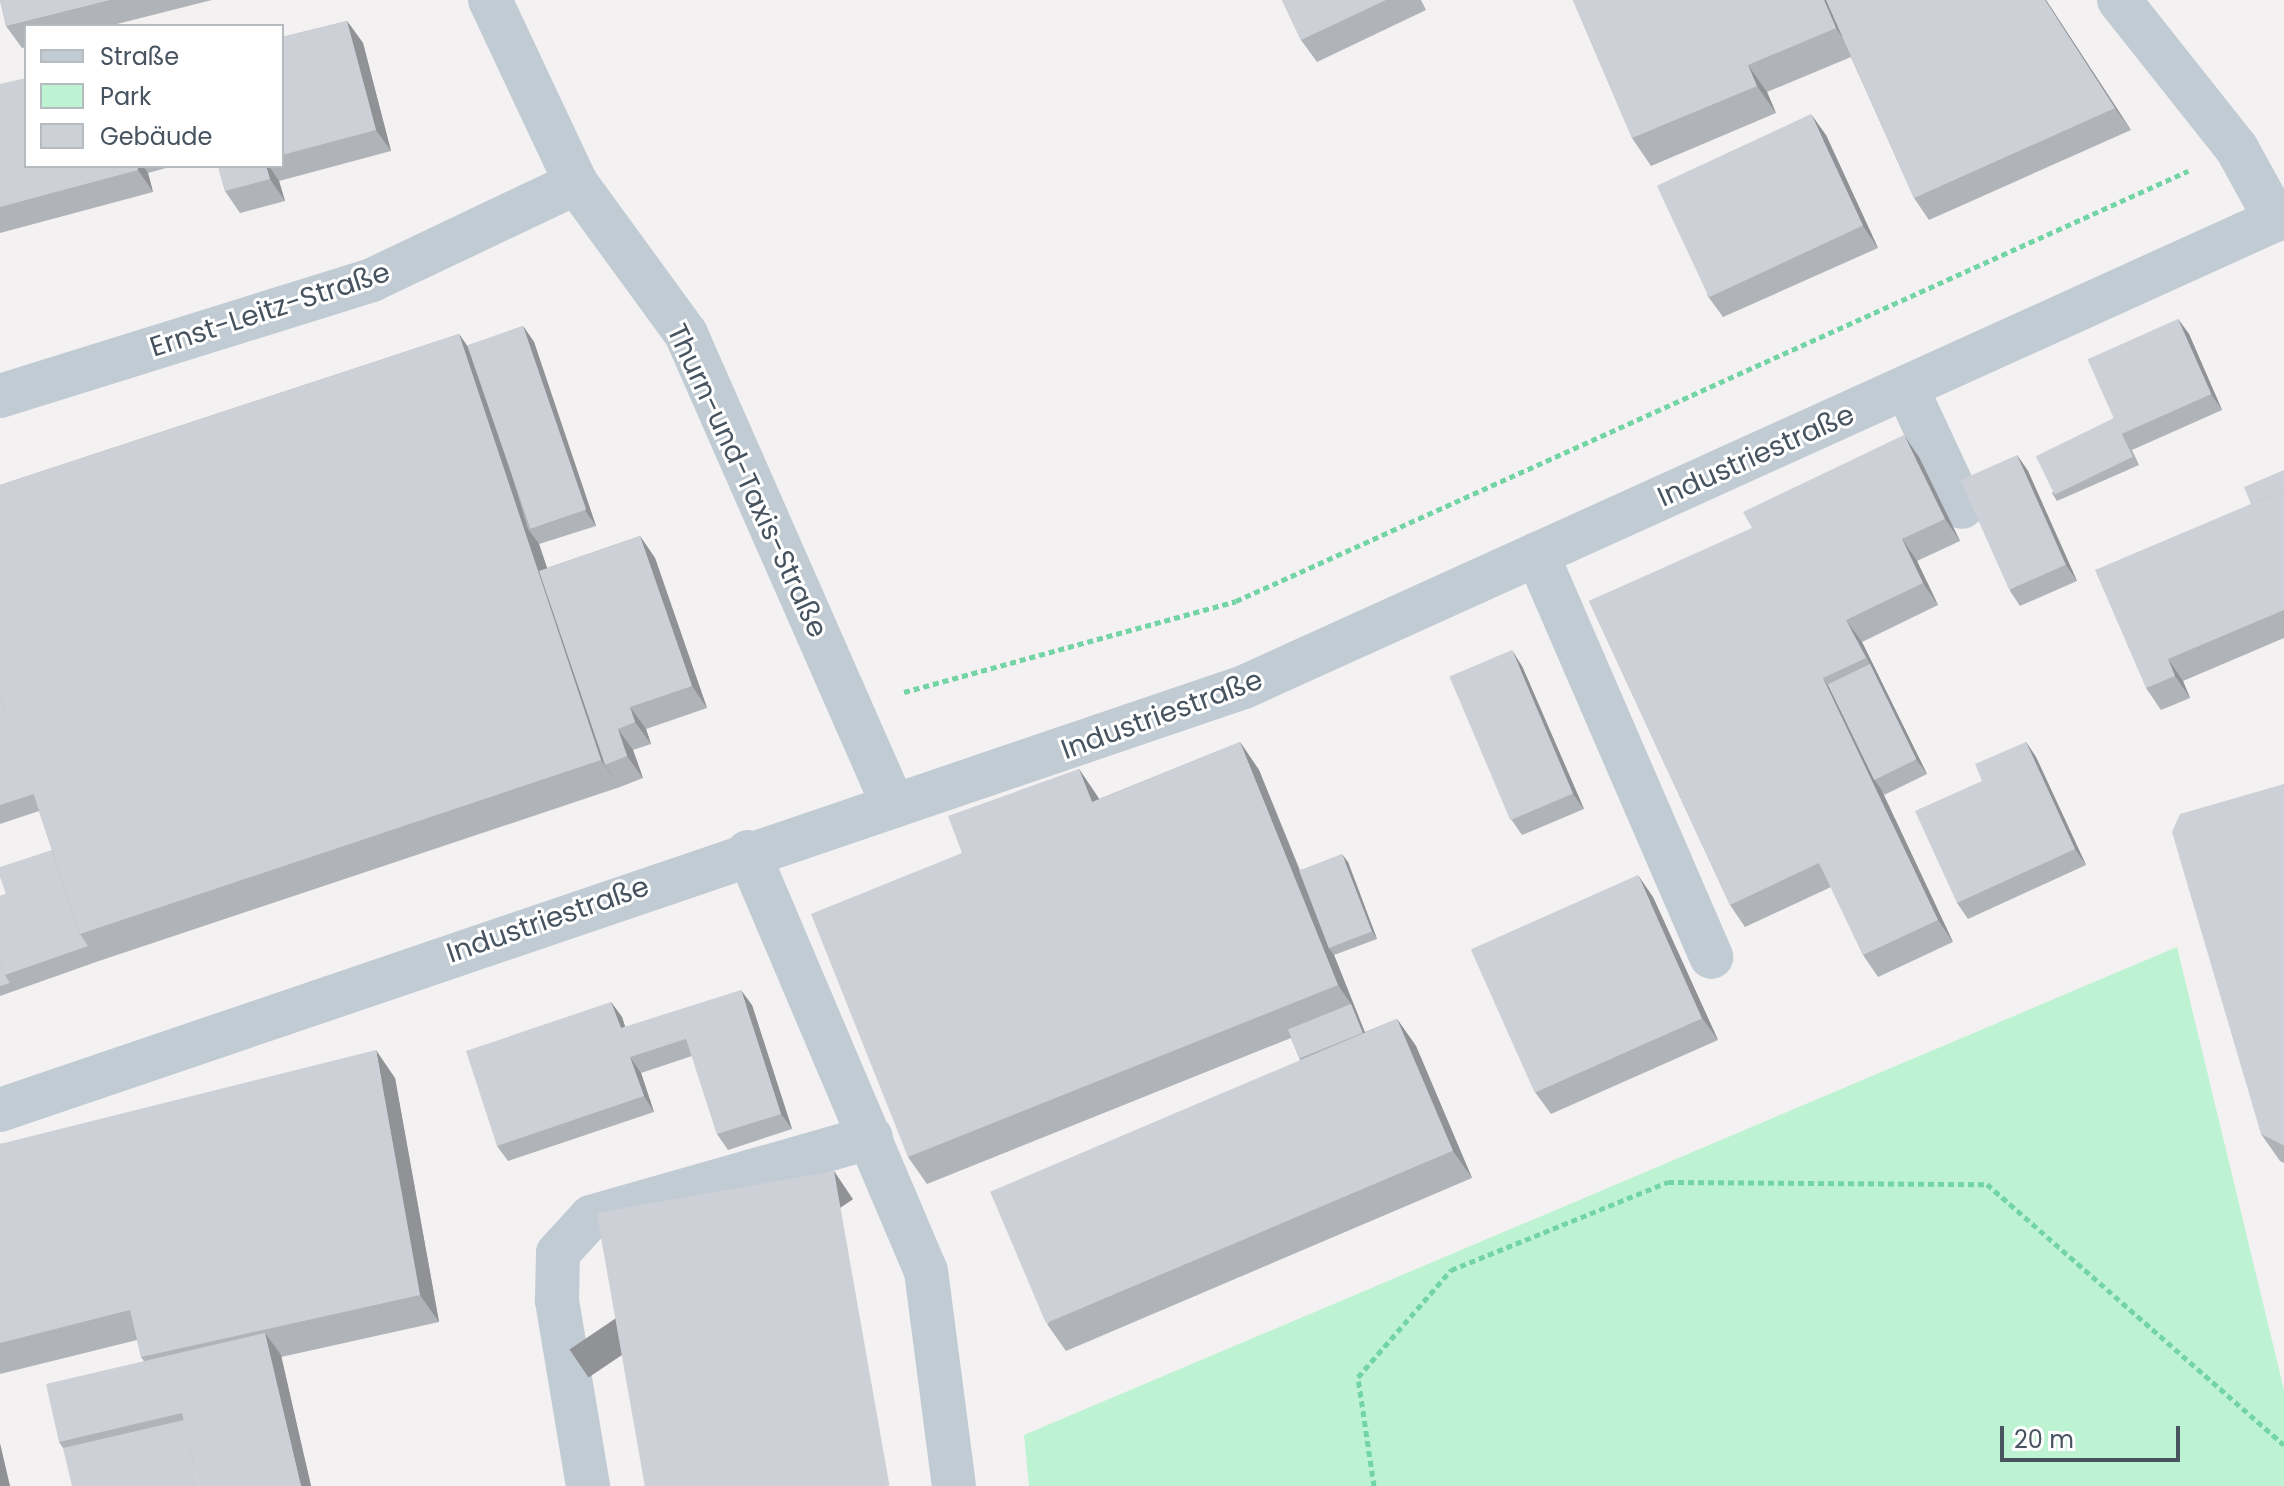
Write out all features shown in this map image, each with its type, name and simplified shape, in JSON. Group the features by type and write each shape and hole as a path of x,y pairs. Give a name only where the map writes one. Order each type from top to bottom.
{"street":[{"name":"Thurn-und-Taxis-Straße","path":"490,0 576,183 686,334 893,805"},
{"path":"2119,0 2237,149 2280,218"},
{"name":"Ernst-Leitz-Straße","path":"0,396 372,280 576,183"},
{"name":"Industriestraße","path":"0,1110 748,852 1108,739 1244,687 2280,218"},
{"path":"1907,389 1962,507"},
{"path":"1537,554 1711,957"},
{"path":"748,852 926,1271 954,1486"},
{"path":"588,1486 557,1300 558,1253 591,1217 871,1137"}],"path":[{"path":"848,704 980,677 1236,601 2237,149"},
{"path":"1374,1486 1358,1377 1451,1270 1668,1182 1987,1184 2284,1445"}],"green space":[{"path":"2177,947 2284,1390 2284,1486 1029,1486 1024,1435"}],"building":[{"path":"0,0 110,0 6,26"},
{"path":"1282,0 1386,0 1301,40"},
{"path":"1573,0 1824,0 1836,28 1748,65 1757,86 1632,138"},
{"path":"1826,0 2045,0 2115,108 1914,198"},
{"path":"347,21 376,130 284,154 284,37"},
{"path":"24,78 24,168 138,170 0,207 0,84"},
{"path":"1811,114 1863,225 1709,297 1657,186"},
{"path":"219,168 267,168 270,179 225,191"},
{"path":"2178,319 2211,394 2121,434 2088,359"},
{"path":"523,326 586,509 530,529 467,345"},
{"path":"459,334 601,760 80,934 0,693 0,485"},
{"path":"2114,418 2133,457 2055,495 2036,456"},
{"path":"1904,435 1945,519 1902,539 1923,583 1846,620 1866,658 1823,678 1938,920 1863,955 1819,863 1730,905 1589,601 1752,528 1743,512"},
{"path":"2017,455 2066,565 2009,590 1960,480"},
{"path":"2284,470 2284,490 2251,504 2244,487"},
{"path":"2284,490 2284,610 2168,659 2175,676 2146,688 2095,570"},
{"path":"640,536 692,686 630,707 635,722 618,729 627,756 605,765 539,571"},
{"path":"1512,650 1573,794 1510,820 1449,677"},
{"path":"1870,664 1916,759 1874,780 1828,685"},
{"path":"0,693 34,794 0,805"},
{"path":"1240,742 1338,985 908,1157 811,914 962,853 948,816 1079,769 1092,802"},
{"path":"2026,742 2075,849 1957,903 1915,811 1982,781 1975,764"},
{"path":"2284,784 2283,1145 2261,1134 2172,832 2180,814"},
{"path":"52,850 80,934 88,946 5,975 0,961 0,896 6,894 0,867"},
{"path":"1342,854 1372,931 1329,948 1299,870"},
{"path":"1638,875 1702,1018 1535,1093 1471,949"},
{"path":"0,961 10,983 0,986"},
{"path":"741,990 781,1114 717,1134 686,1039 630,1057 644,1096 497,1146 466,1051 611,1002 621,1028"},
{"path":"1351,1004 1363,1033 1300,1058 1288,1029"},
{"path":"1397,1019 1453,1151 1046,1323 990,1192"},
{"path":"376,1050 420,1295 141,1357 130,1310 0,1343 0,1144"},
{"path":"834,1171 889,1485 645,1486 597,1213"},
{"path":"265,1333 301,1486 199,1486 182,1413 59,1442 46,1384"},
{"path":"184,1420 199,1486 72,1486 63,1448"}]}
